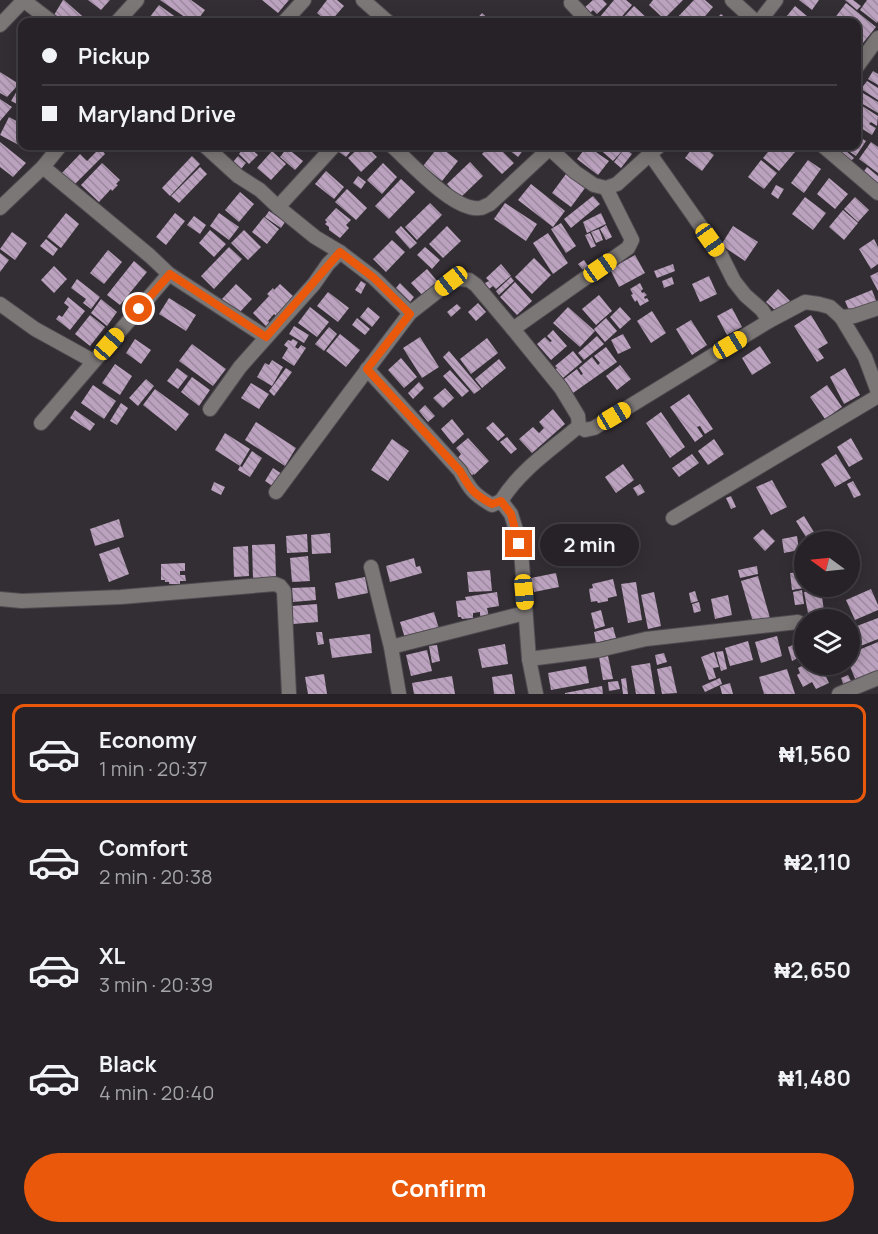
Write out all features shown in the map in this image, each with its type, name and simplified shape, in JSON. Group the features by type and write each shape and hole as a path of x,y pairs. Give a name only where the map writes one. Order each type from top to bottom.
{"street":[{"path":"0,25 23,0 47,18"},
{"path":"121,18 137,0"},
{"path":"288,18 304,0"},
{"path":"363,0 383,18"},
{"path":"732,0 753,18"},
{"path":"761,18 776,0"},
{"path":"571,3 585,18"},
{"path":"861,61 878,38"},
{"path":"0,208 43,167 57,150"},
{"path":"209,150 315,237 340,252 374,278 410,314"},
{"path":"278,207 330,150"},
{"path":"396,150 456,202 467,207 481,208 490,204 546,150"},
{"path":"552,150 575,172 594,184 606,188 616,184 655,150 721,255 734,281 745,296 762,310 769,321"},
{"path":"828,150 878,193"},
{"path":"43,167 170,274 266,337"},
{"path":"513,329 628,248 632,240 606,188"},
{"path":"210,409 240,367 340,252"},
{"path":"41,423 170,274"},
{"path":"276,492 410,314 451,281 460,279 469,280 476,285 561,388 578,416 579,426"},
{"path":"579,426 585,430 594,428 769,321 805,302 830,308 841,317 865,357 878,394 853,412 674,518"},
{"path":"0,304 35,329 93,361"},
{"path":"841,317 854,316 878,308"},
{"path":"367,369 460,471 478,497 492,504 501,501 524,472 579,426"},
{"path":"501,501 511,514 519,544 529,659 536,694"},
{"path":"371,567 391,647 399,694"},
{"path":"0,599 22,602 99,598 275,584 285,591 289,694"},
{"path":"391,647 525,613"},
{"path":"529,659 599,650 646,639 794,622"},
{"path":"839,694 878,678"}],"building":[{"path":"64,0 84,18 58,18 54,15"},
{"path":"88,0 110,0 101,10"},
{"path":"160,0 191,0 205,10 199,18 186,18"},
{"path":"262,0 289,0 278,13"},
{"path":"327,0 337,0 344,6 334,18 323,18 317,13"},
{"path":"593,0 603,0 607,4 597,14 593,10 588,15 583,9"},
{"path":"614,0 626,0 632,5 621,18 599,18"},
{"path":"653,0 683,0 665,18 649,5"},
{"path":"694,0 705,0 713,7 703,18 677,18"},
{"path":"799,0 819,0 812,10"},
{"path":"845,0 853,0 861,6 857,10"},
{"path":"867,0 878,0 877,23 860,10"},
{"path":"846,3 876,27 863,43 861,41 861,18 835,18"},
{"path":"159,5 177,18 149,18"},
{"path":"634,6 647,18 623,18"},
{"path":"795,6 809,18 785,18"},
{"path":"482,13 488,18 478,18"},
{"path":"873,71 878,74 878,85 868,79"},
{"path":"0,72 18,85 7,97 0,93"},
{"path":"867,81 878,88 878,100 861,89"},
{"path":"18,89 17,104 11,101"},
{"path":"861,92 878,102 878,113 861,103"},
{"path":"0,99 12,107 0,121"},
{"path":"861,105 878,116 877,126 871,122 869,124 876,128 872,135 861,128"},
{"path":"9,117 18,122 18,145 0,135"},
{"path":"861,138 866,141 861,148"},
{"path":"0,142 26,163 13,177 0,167"},
{"path":"871,142 878,147 878,173 859,159"},
{"path":"98,150 102,150 105,154 72,187 60,175 80,154 87,161"},
{"path":"242,150 252,150 258,155 249,164 239,154"},
{"path":"285,150 289,150 303,161 295,170 280,157"},
{"path":"341,150 351,151 346,157 339,152"},
{"path":"357,150 370,150 377,157 361,172 348,158"},
{"path":"436,150 444,150 458,161 442,181 423,166"},
{"path":"486,150 501,150 514,163 502,174 482,154"},
{"path":"509,150 523,150 518,157"},
{"path":"584,150 593,150 609,161 598,175 577,159"},
{"path":"601,150 623,150 613,161"},
{"path":"623,150 632,154 621,168 614,162"},
{"path":"691,150 707,150 714,155 702,171 685,158"},
{"path":"770,150 795,152 779,171 763,158"},
{"path":"845,150 854,158 848,164 833,151"},
{"path":"847,150 860,150 856,156"},
{"path":"272,151 286,164 271,180 257,168"},
{"path":"192,156 200,164 170,196 162,188"},
{"path":"238,156 246,163 241,169 233,162"},
{"path":"761,160 777,173 764,189 748,177"},
{"path":"808,160 821,169 804,193 791,183"},
{"path":"470,162 483,176 460,198 447,184"},
{"path":"102,163 120,180 116,184 118,185 99,202 81,185"},
{"path":"383,163 397,177 382,194 367,180"},
{"path":"200,167 207,174 179,203 171,196"},
{"path":"867,167 878,176 878,188 862,174"},
{"path":"326,171 344,187 334,199 315,184"},
{"path":"566,174 585,188 571,207 552,193"},
{"path":"358,176 366,182 361,189 353,183"},
{"path":"829,178 848,194 835,209 817,194"},
{"path":"401,179 415,192 389,219 375,206"},
{"path":"531,184 565,211 553,227 518,200"},
{"path":"776,185 784,189 778,199 771,194"},
{"path":"347,189 367,208 356,220 335,202"},
{"path":"240,192 254,204 239,222 225,210"},
{"path":"593,196 600,204 571,228 564,219"},
{"path":"805,197 826,213 813,230 792,214"},
{"path":"855,197 869,210 858,222 844,209"},
{"path":"430,203 442,215 417,240 405,227"},
{"path":"505,203 537,224 526,241 494,219"},
{"path":"336,208 351,220 346,225 349,228 340,238 325,224 327,222 325,220"},
{"path":"843,210 858,223 844,240 829,227"},
{"path":"269,211 285,222 281,228 265,217"},
{"path":"66,213 79,224 61,248 47,237"},
{"path":"175,213 185,221 166,245 156,237"},
{"path":"219,213 239,227 229,240 210,226"},
{"path":"601,213 606,224 587,233 583,222"},
{"path":"194,216 206,225 200,234 187,225"},
{"path":"264,217 279,229 267,244 252,232"},
{"path":"561,223 576,246 566,253 551,229"},
{"path":"606,225 612,237 606,240 600,229"},
{"path":"401,226 417,243 410,249 395,232"},
{"path":"447,226 461,241 443,258 429,244"},
{"path":"733,226 758,242 745,261 721,245"},
{"path":"599,229 603,240 596,243 591,232"},
{"path":"210,230 226,244 214,257 199,243"},
{"path":"244,230 261,247 248,260 231,243"},
{"path":"12,232 27,243 15,260 0,249"},
{"path":"548,233 568,263 553,274 533,243"},
{"path":"590,233 596,246 591,248 585,235"},
{"path":"46,239 58,249 53,256 40,246"},
{"path":"874,239 878,247 878,264 871,269 859,249"},
{"path":"392,240 405,252 386,272 373,259"},
{"path":"229,247 242,259 214,289 201,276"},
{"path":"425,247 440,260 432,269 417,255"},
{"path":"108,250 122,262 104,284 90,273"},
{"path":"0,253 9,260 0,272"},
{"path":"635,255 645,273 619,287 610,269"},
{"path":"534,258 551,275 532,294 515,277"},
{"path":"584,260 588,266 583,270 578,264"},
{"path":"134,261 147,272 120,305 107,295"},
{"path":"501,264 511,276 496,289 493,286 489,289 485,283 489,281 486,278"},
{"path":"673,264 675,271 657,278 654,271"},
{"path":"54,266 67,279 54,293 41,280"},
{"path":"427,269 438,282 423,296 411,283"},
{"path":"878,272 878,291 870,276"},
{"path":"709,276 717,294 700,302 692,284"},
{"path":"511,277 514,281 499,295 496,291"},
{"path":"672,277 674,284 664,288 662,281"},
{"path":"77,279 100,297 91,309 83,303 86,299 71,288"},
{"path":"361,281 366,284 361,294 355,290"},
{"path":"515,282 532,301 517,315 500,297"},
{"path":"400,283 414,297 410,302 396,288"},
{"path":"640,283 642,293 647,295 645,299 649,301 640,306 637,300 635,302 630,289"},
{"path":"236,284 252,299 238,314 222,299"},
{"path":"280,284 294,297 268,321 272,324 268,328 253,313 269,296 267,294"},
{"path":"778,289 790,301 778,313 766,302"},
{"path":"872,290 877,303 850,313 845,301"},
{"path":"328,292 349,308 338,322 317,306"},
{"path":"599,295 612,311 596,325 582,309"},
{"path":"68,297 85,311 70,330 56,319 59,315 62,317 69,307 64,303"},
{"path":"169,298 196,315 186,331 159,314"},
{"path":"101,299 117,312 107,326 91,313"},
{"path":"128,300 133,305 128,311 123,307"},
{"path":"478,303 486,312 476,321 468,312"},
{"path":"457,304 461,308 451,317 447,312"},
{"path":"310,307 329,322 317,337 298,323"},
{"path":"368,307 380,317 372,327 360,317"},
{"path":"568,307 595,331 580,347 553,323"},
{"path":"620,307 631,319 620,329 610,317"},
{"path":"732,308 742,327 727,335 717,316"},
{"path":"652,311 666,333 651,343 637,321"},
{"path":"90,315 105,327 90,346 75,334"},
{"path":"811,315 828,343 818,349 824,358 817,362 794,326"},
{"path":"357,318 370,329 365,335 352,325"},
{"path":"606,318 617,331 605,342 594,329"},
{"path":"691,320 707,345 692,355 676,329"},
{"path":"294,326 309,335 304,343 289,334"},
{"path":"329,327 337,334 324,351 315,344"},
{"path":"553,330 567,346 551,360 537,344 545,337 550,342 552,341 547,336"},
{"path":"340,334 360,350 346,367 326,351"},
{"path":"623,334 631,348 618,354 611,340"},
{"path":"597,336 604,344 584,360 578,353"},
{"path":"420,337 439,367 422,378 403,348"},
{"path":"487,338 498,353 471,374 460,359"},
{"path":"135,339 151,350 141,364 126,353"},
{"path":"293,339 298,342 295,347 298,349 301,345 306,348 294,366 282,358 288,348 284,345 288,340"},
{"path":"192,344 226,369 213,386 179,361"},
{"path":"760,346 771,363 752,375 742,358"},
{"path":"606,347 617,362 573,393 564,379 577,369 581,375 583,374 579,368 592,357 598,365 600,363 594,356"},
{"path":"449,351 481,389 474,394 443,357"},
{"path":"573,351 582,362 563,378 555,370 557,368 555,366"},
{"path":"401,358 417,377 404,388 388,370"},
{"path":"499,359 506,368 482,388 475,379"},
{"path":"272,360 283,367 272,386 257,377 265,363 269,365"},
{"path":"115,364 132,376 120,395 102,383"},
{"path":"620,365 631,379 617,390 606,376"},
{"path":"177,368 188,376 178,389 167,381"},
{"path":"286,368 292,372 274,396 269,391"},
{"path":"845,368 860,395 844,404 830,377"},
{"path":"450,370 469,391 462,397 443,376"},
{"path":"192,377 210,390 199,406 181,392"},
{"path":"146,379 154,386 138,406 129,398"},
{"path":"419,382 424,388 413,399 408,393"},
{"path":"251,383 269,394 259,409 241,398"},
{"path":"93,385 116,401 104,419 81,403"},
{"path":"827,385 842,407 825,419 810,397"},
{"path":"445,388 454,398 443,408 433,398"},
{"path":"155,389 189,414 176,431 143,405"},
{"path":"689,394 713,429 705,434 700,426 697,427 703,436 695,442 670,407"},
{"path":"121,403 128,408 117,425 110,421"},
{"path":"425,405 435,416 428,422 419,411"},
{"path":"553,409 565,424 532,453 519,439 533,427 539,433 544,428 539,422"},
{"path":"75,410 95,424 90,431 70,418"},
{"path":"661,412 685,447 670,458 646,423"},
{"path":"452,419 464,434 453,444 441,429"},
{"path":"256,422 296,448 285,466 245,440"},
{"path":"493,422 505,435 498,441 486,428"},
{"path":"225,433 250,449 240,466 215,450"},
{"path":"507,437 517,449 511,454 500,442"},
{"path":"468,438 489,461 474,475 457,459 461,454 456,448"},
{"path":"851,438 863,459 849,467 837,447"},
{"path":"392,439 409,451 388,481 371,470"},
{"path":"714,439 724,454 708,465 698,451"},
{"path":"252,451 262,458 250,477 238,470"},
{"path":"692,454 699,463 679,477 672,468"},
{"path":"836,454 851,478 835,487 821,464"},
{"path":"623,464 634,480 616,493 605,477"},
{"path":"273,468 282,474 274,487 265,481"},
{"path":"772,480 787,507 771,515 756,487"},
{"path":"853,481 861,495 854,498 847,484"},
{"path":"214,482 225,487 221,495 211,490"},
{"path":"640,484 645,492 638,496 633,488"},
{"path":"731,496 736,507 731,509 726,498"},
{"path":"804,516 813,531 802,531 796,521"},
{"path":"119,519 124,537 95,546 90,529"},
{"path":"763,529 775,541 765,551 753,538"},
{"path":"330,533 331,553 312,554 311,535"},
{"path":"307,534 308,552 287,553 286,536"},
{"path":"794,537 794,551 784,553 782,539"},
{"path":"275,544 276,578 253,579 252,545"},
{"path":"248,546 249,576 234,577 233,547"},
{"path":"119,547 129,574 109,582 99,554"},
{"path":"308,556 310,581 292,582 290,558"},
{"path":"414,558 416,567 420,566 422,573 390,582 386,566"},
{"path":"185,563 185,571 180,571 180,575 185,575 186,581 180,581 180,584 169,584 161,580 161,564"},
{"path":"757,566 758,574 740,578 738,570"},
{"path":"490,570 492,591 469,592 467,572"},
{"path":"556,573 559,587 534,592 531,578"},
{"path":"790,573 794,573 794,590 792,590"},
{"path":"758,576 770,618 753,622 741,581"},
{"path":"365,577 368,593 338,599 335,583"},
{"path":"613,579 617,596 608,598 608,601 591,602 589,589 593,588 592,584"},
{"path":"636,582 642,620 628,623 621,584"},
{"path":"315,587 316,600 293,602 292,588"},
{"path":"871,589 878,610 860,618 860,609 850,609 846,600 860,597 860,594"},
{"path":"695,591 698,601 691,603 689,593"},
{"path":"497,592 499,606 487,608 489,617 480,618 480,612 473,613 473,618 458,617 456,601 466,600 465,597"},
{"path":"654,592 661,626 648,629 641,595"},
{"path":"793,592 794,597 803,597 804,604 795,605"},
{"path":"728,595 732,615 715,619 711,599"},
{"path":"805,597 822,597 824,609 807,609"},
{"path":"699,602 701,611 694,613 692,604"},
{"path":"317,604 318,622 293,624 292,606"},
{"path":"601,610 605,626 595,629 591,613"},
{"path":"434,612 439,629 405,638 400,622"},
{"path":"878,618 878,639 860,646 860,625"},
{"path":"613,627 616,638 596,643 594,632"},
{"path":"316,632 322,632 324,644 318,645"},
{"path":"370,634 372,653 332,658 329,639"},
{"path":"777,636 782,656 761,663 755,642"},
{"path":"748,641 753,660 730,666 725,648"},
{"path":"878,642 878,671 856,681 854,675 860,675 860,649"},
{"path":"505,644 508,664 482,668 478,649"},
{"path":"437,645 440,661 432,663 429,646"},
{"path":"794,645 794,660 792,661 788,647"},
{"path":"427,650 432,671 411,676 406,655"},
{"path":"723,651 727,669 721,671 716,652"},
{"path":"714,652 719,667 713,668 716,678 709,680 701,657"},
{"path":"664,653 667,662 657,665 655,655"},
{"path":"608,656 613,679 603,680 599,657"},
{"path":"650,663 655,694 636,694 631,666"},
{"path":"586,666 589,683 551,690 548,673"},
{"path":"671,666 677,693 662,694 657,669"},
{"path":"787,669 795,694 764,694 759,677"},
{"path":"324,674 327,694 308,694 305,677"},
{"path":"512,674 515,694 494,694 492,677"},
{"path":"797,675 825,675 829,683 816,689 812,682 803,687"},
{"path":"848,675 852,683 844,686 841,678"},
{"path":"452,676 455,694 414,694 412,683"},
{"path":"626,678 628,694 623,694 621,679"},
{"path":"720,678 722,684 705,692 702,686"},
{"path":"618,681 620,689 609,691 608,682"},
{"path":"730,683 733,694 722,694 720,686"},
{"path":"602,686 603,694 565,694 565,693"}],"route":[{"path":"139,309 170,274 266,337 340,252 374,278 410,314 367,369 460,471 478,497 492,504 501,501 511,514 519,544"}]}
